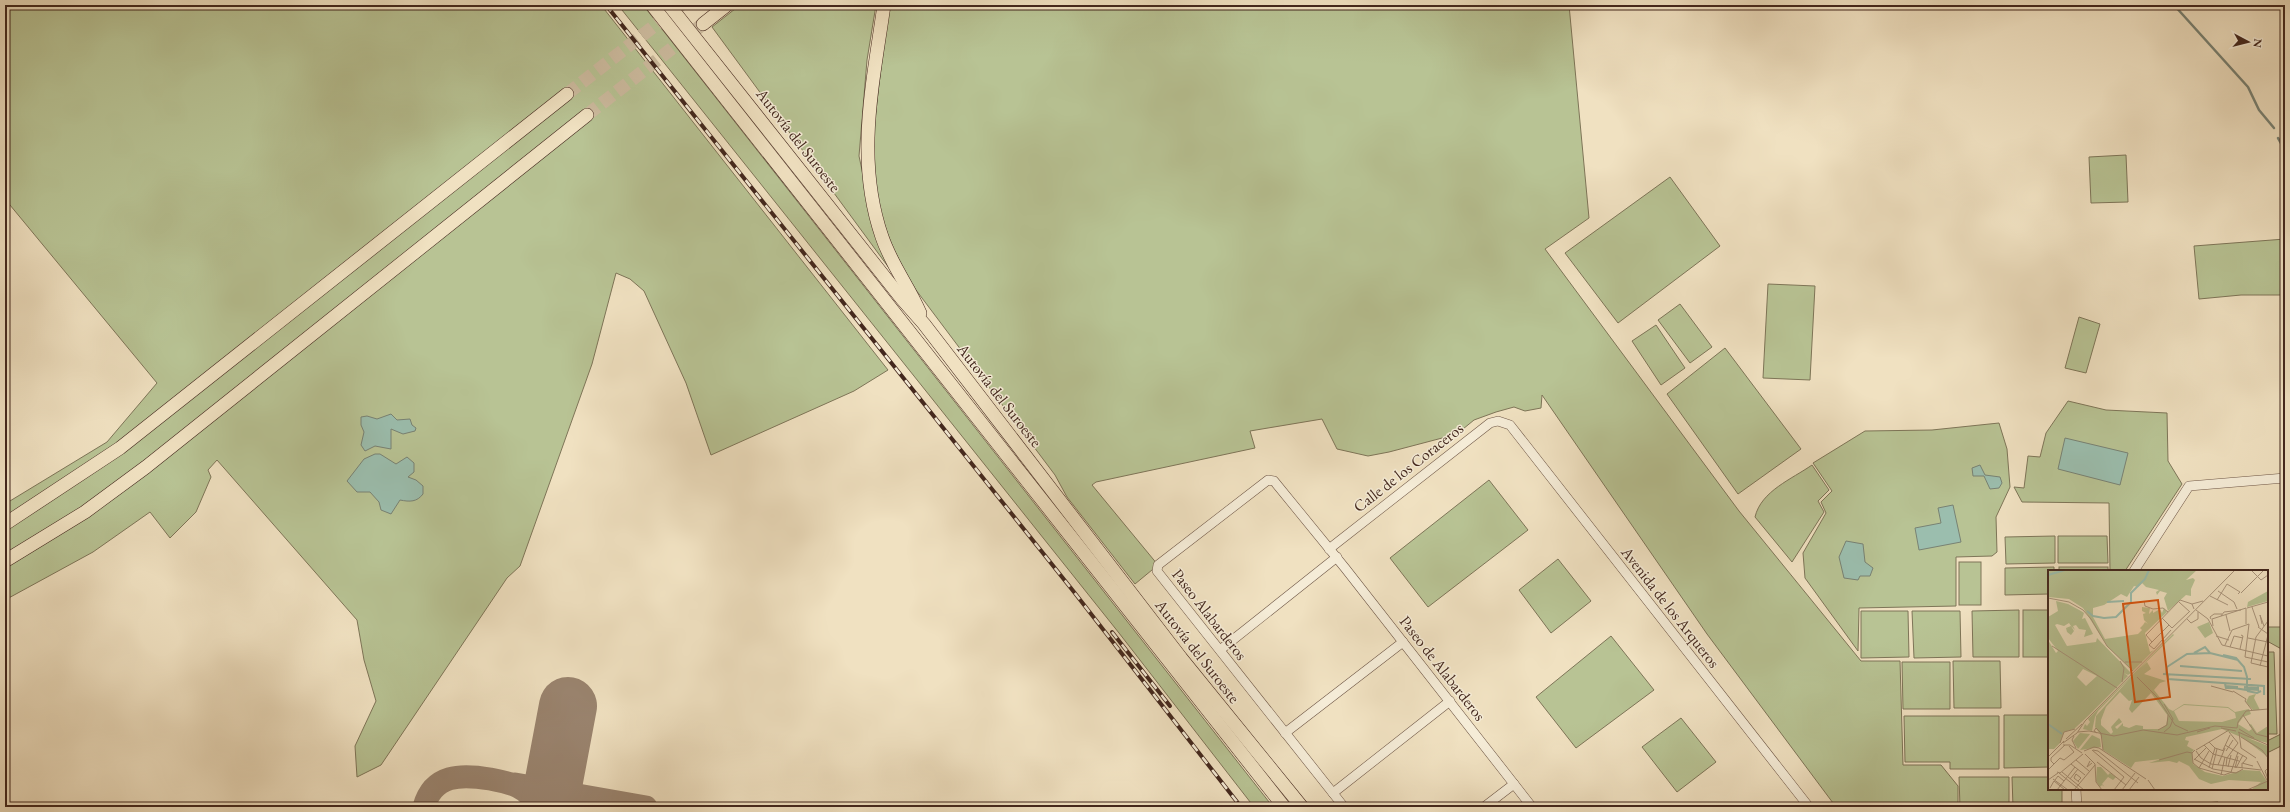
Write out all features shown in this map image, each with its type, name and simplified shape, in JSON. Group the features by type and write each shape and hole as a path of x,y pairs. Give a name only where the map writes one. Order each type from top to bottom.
{"highway":[{"name":"Autovía del Suroeste","path":"652,5 1284,807"},
{"name":"Autovía del Suroeste","path":"669,5 785,149 902,299 924,324 1181,658 1302,807"},
{"path":"680,5 783,138 785,149"},
{"path":"703,24 727,5"},
{"path":"884,5 867,128 867,163 872,199 882,237 894,265 911,293 924,324"},
{"path":"5,524 120,448 567,94"},
{"path":"5,561 84,512 146,467 587,115"}],"street":[{"name":"Calle de los Coraceros","path":"1329,549 1490,423 1498,422 1510,425"},
{"name":"Avenida de los Arqueros","path":"1510,425 1808,807"},
{"path":"2135,570 2189,486 2285,478"},
{"name":"Paseo Alabarderos","path":"1329,549 1274,481 1270,479 1158,565 1157,571 1344,807"},
{"name":"Paseo de Alabarderos","path":"1329,549 1337,557 1532,807"},
{"path":"1220,650 1337,557"},
{"path":"1285,733 1403,642"},
{"path":"1333,793 1450,701"},
{"path":"1484,807 1514,784"},
{"path":"2076,790 2078,807"}],"shaded area":[{"path":"5,5 601,5 888,370 854,391 711,455 686,383 644,291 630,279 616,273 592,364 520,566 507,578 381,765 357,777 355,746 376,701 364,660 357,620 217,460 208,470 211,477 196,512 170,538 150,512 93,552 5,600 5,504 107,442 157,383 5,199"},
{"path":"618,5 643,5 1273,807 1254,807 1119,633"},
{"path":"740,5 876,5 867,60 859,156 877,241 903,287 712,27"},
{"path":"890,5 1569,5 1589,218 1545,249 1739,511 1861,661 1900,661 1903,765 1941,765 1958,786 1958,807 1836,807 1707,634 1542,395 1541,408 1525,411 1514,407 1496,412 1474,420 1463,429 1446,437 1389,452 1368,456 1337,449 1322,419 1250,431 1255,448 1096,482 1092,485 1158,565 1135,584 1067,497 1055,475 916,290 891,243 876,192 872,156 878,91"},
{"path":"2126,155 2128,202 2091,203 2089,157"},
{"path":"1670,177 1720,246 1618,323 1565,253"},
{"path":"2285,239 2285,295 2241,295 2199,299 2194,246"},
{"path":"1768,284 1815,286 1810,380 1763,378"},
{"path":"1680,304 1712,347 1690,363 1658,320"},
{"path":"2079,317 2100,324 2086,373 2065,368"},
{"path":"1656,325 1685,368 1661,385 1632,341"},
{"path":"1725,348 1801,449 1738,494 1667,394"},
{"path":"2068,401 2106,410 2167,413 2168,461 2182,484 2126,570 2110,570 2109,503 2022,502 2014,487 2024,488 2028,456 2040,457 2046,433"},
{"path":"391,414 397,420 410,419 412,425 416,428 415,431 403,434 391,429 391,449 375,446 365,451 361,445 364,432 361,425 361,417 367,416 377,419"},
{"path":"1999,423 2007,449 2010,487 1996,517 1997,552 1992,556 1956,557 1956,606 1859,608 1858,651 1805,578 1803,553 1826,513 1821,502 1832,491 1813,463 1865,431 1932,430"},
{"path":"2065,438 2128,453 2120,485 2058,469"},
{"path":"375,454 380,454 396,464 407,457 414,463 414,472 408,477 416,480 423,486 423,494 421,497 413,501 400,500 391,514 381,510 379,502 370,492 357,492 347,481 364,459"},
{"path":"1812,465 1829,490 1818,501 1824,512 1792,562 1755,517 1758,508 1770,493 1778,486"},
{"path":"1980,465 1985,475 2000,477 2002,483 1999,488 1990,489 1984,476 1973,476 1972,468"},
{"path":"1489,480 1528,530 1428,607 1390,558"},
{"path":"1953,505 1961,542 1919,550 1915,528 1941,523 1938,508"},
{"path":"2055,536 2055,563 2006,564 2005,537"},
{"path":"2058,536 2107,536 2108,563 2058,563"},
{"path":"1846,541 1863,544 1865,562 1873,568 1870,576 1860,576 1858,580 1844,578 1839,557"},
{"path":"1558,559 1591,601 1551,633 1519,590"},
{"path":"1959,562 1981,562 1981,605 1959,605"},
{"path":"2054,567 2054,570 2048,570 2048,594 2005,595 2005,568"},
{"path":"2059,567 2108,567 2108,570 2059,570"},
{"path":"2019,610 2019,657 1973,657 1972,611"},
{"path":"2023,610 2048,610 2048,657 2023,657"},
{"path":"1861,611 1908,611 1909,657 1861,658"},
{"path":"1912,611 1960,611 1961,657 1914,658"},
{"path":"2268,627 2285,627 2285,651 2268,642"},
{"path":"1611,636 1654,690 1576,748 1536,697"},
{"path":"2268,652 2274,652 2277,734 2268,734"},
{"path":"1953,661 2000,661 2001,708 1954,708"},
{"path":"1902,662 1950,662 1950,709 1903,709"},
{"path":"2004,715 2048,715 2048,767 2004,768"},
{"path":"1904,716 1999,716 1999,769 1950,769 1950,762 1905,762"},
{"path":"1681,718 1716,762 1677,792 1642,747"},
{"path":"2285,732 2285,744 2268,752 2268,740"},
{"path":"1959,777 2009,777 2009,807 1960,807"},
{"path":"2012,777 2048,777 2048,790 2062,790 2062,807 2013,807"},
{"path":"2218,802 2218,807 2163,806"}],"waterway":[{"path":"2174,5 2248,87 2259,110 2274,128"},
{"path":"2278,138 2285,150"}],"taxiway":[{"path":"424,807 428,796 434,788 441,782 459,777 479,777 512,784 529,794 538,807"},
{"path":"515,784 646,807"}],"runway":[{"path":"549,807 568,706"}],"tunnel":[{"path":"567,94 681,5"},
{"path":"587,115 703,24"}],"railway":[{"path":"606,5 1074,592 1241,807"},
{"path":"1112,632 1170,706"}]}
